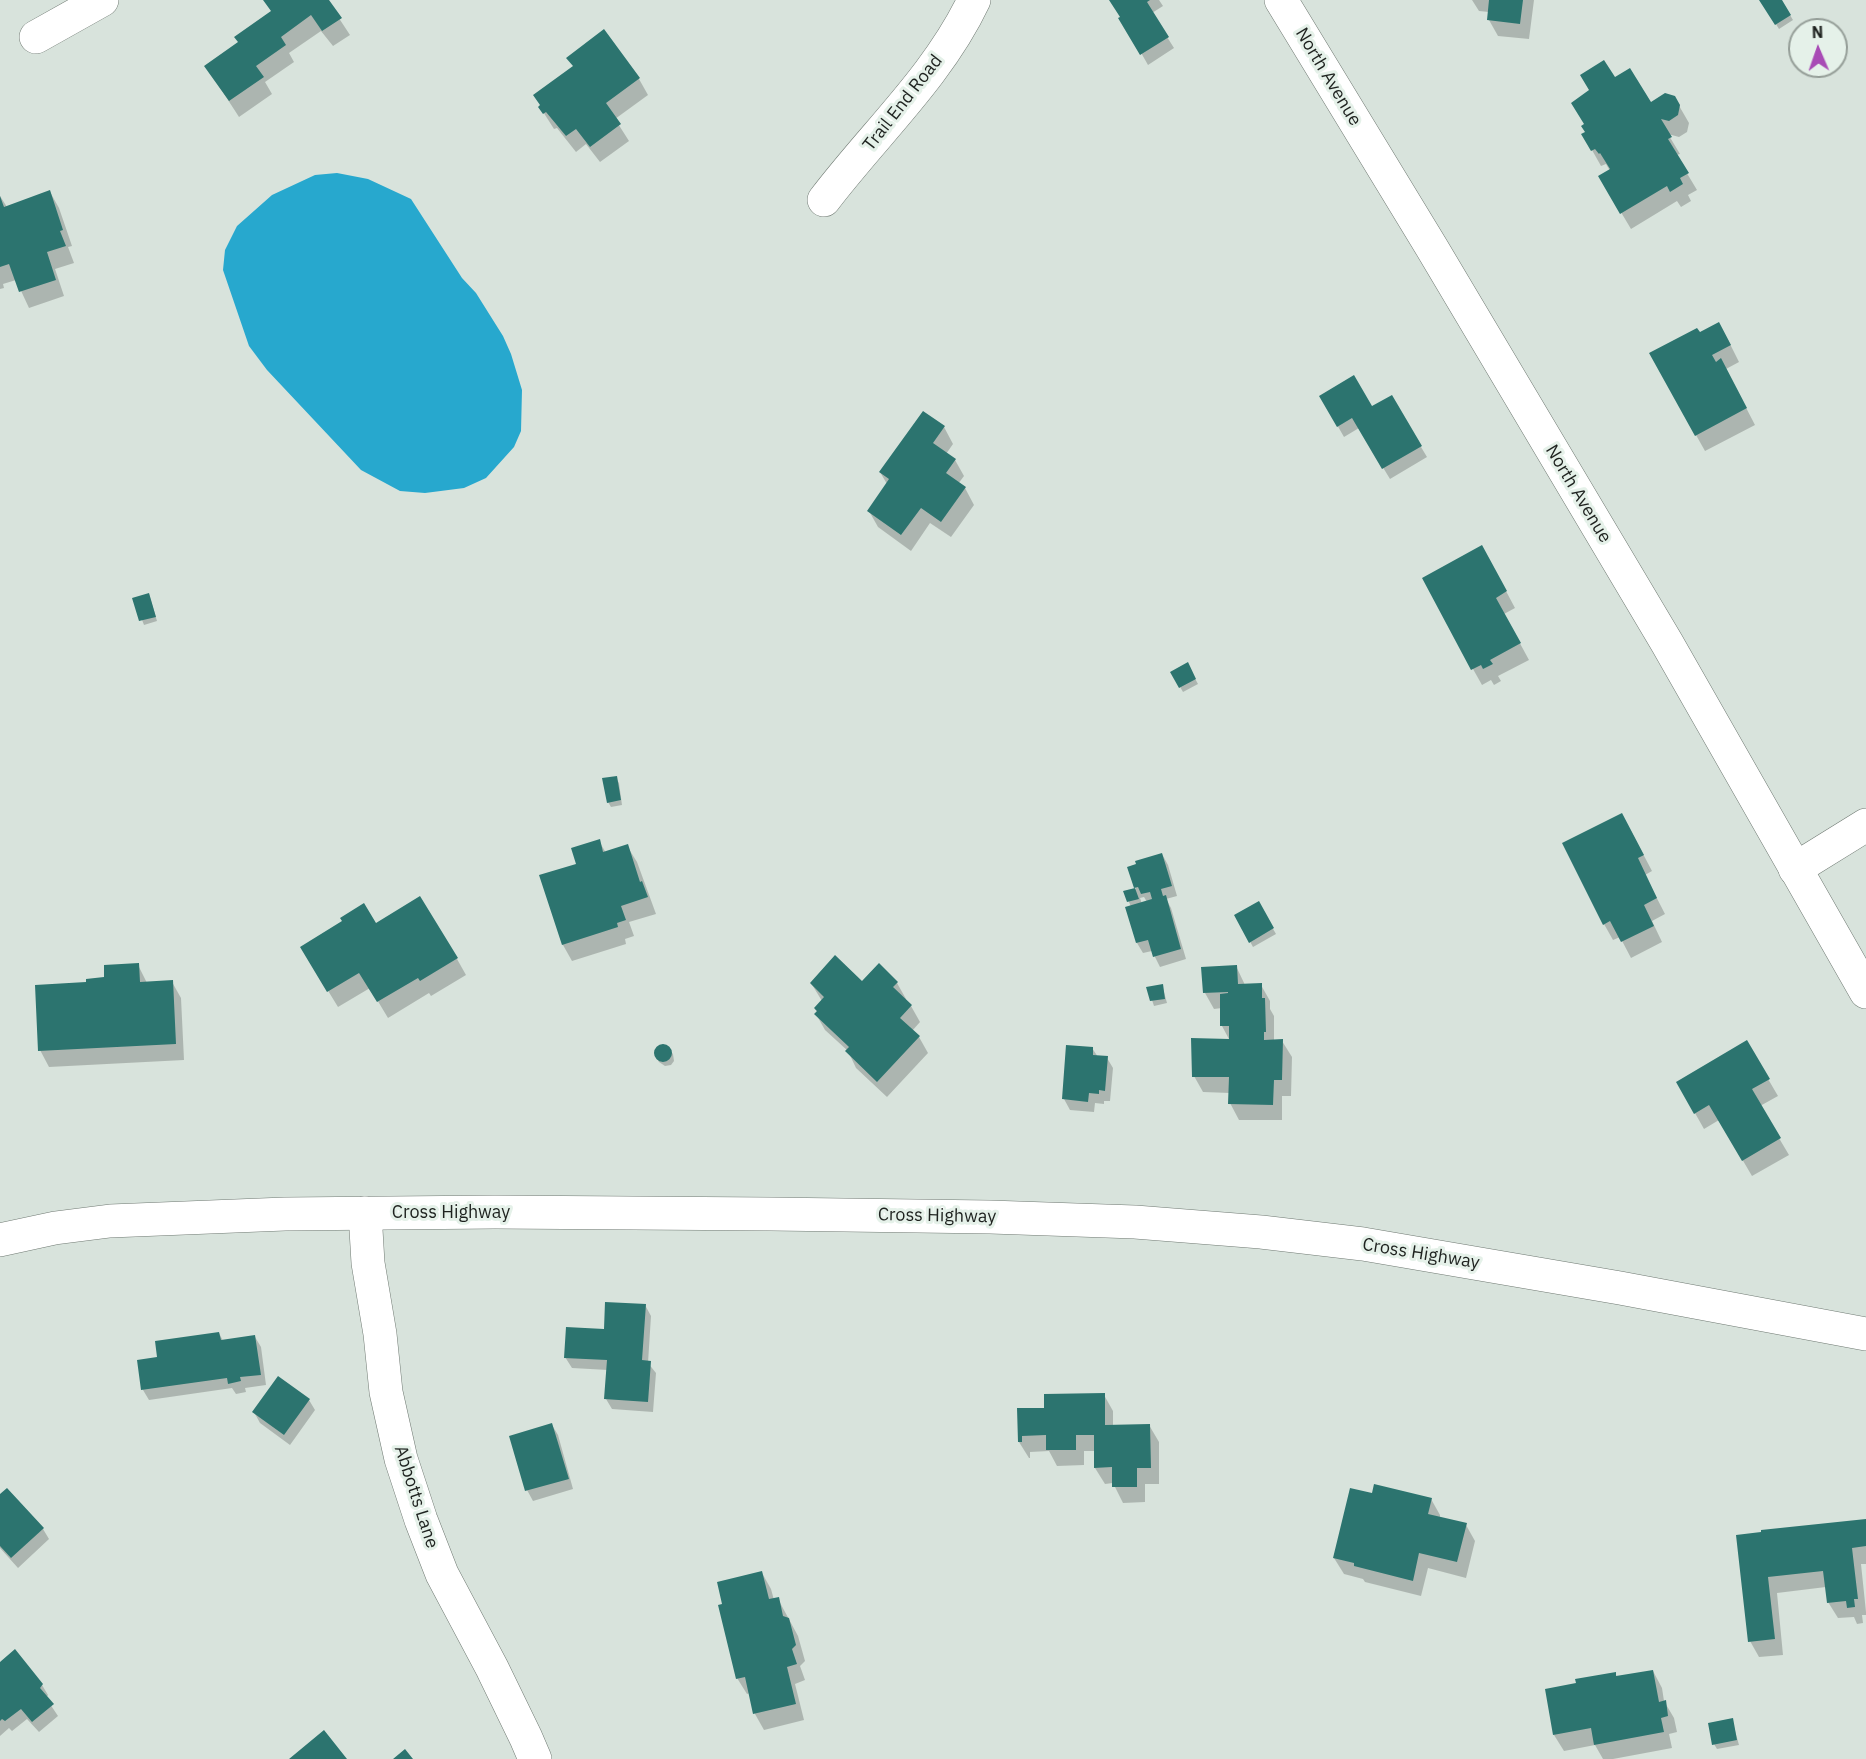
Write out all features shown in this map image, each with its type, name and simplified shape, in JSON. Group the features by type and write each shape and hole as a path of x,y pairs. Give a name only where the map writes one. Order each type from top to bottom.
{"street":[{"path":"36,37 102,0"},
{"name":"Trail End Road","path":"824,200 938,60 964,22 974,0"},
{"name":"North Avenue","path":"1281,0 1655,623 1866,992"},
{"path":"1795,868 1866,825"},
{"name":"Cross Highway","path":"0,1240 55,1228 122,1220 365,1213 933,1216 1135,1222 1305,1237 1386,1248 1620,1288 1866,1334"},
{"name":"Abbotts Lane","path":"365,1213 368,1263 380,1334 386,1392 408,1479 442,1574 502,1688 535,1759"}],"water":[{"path":"337,173 368,179 411,199 462,278 476,293 503,336 511,354 522,390 521,431 514,447 486,478 464,488 425,493 400,491 361,470 267,370 249,346 223,270 225,250 237,226 272,195 315,175"}],"building":[{"path":"263,0 329,0 342,18 322,31 311,15 281,37 286,45 256,66 264,77 229,101 204,66 238,42 234,37 271,11"},
{"path":"1109,0 1150,0 1147,2 1169,37 1140,55"},
{"path":"1489,0 1523,0 1520,24 1487,20"},
{"path":"1759,0 1782,0 1791,15 1775,25"},
{"path":"604,29 640,78 606,103 621,124 590,147 576,129 566,136 546,112 543,114 533,95 573,66 566,58"},
{"path":"1604,60 1615,77 1630,68 1651,102 1665,93 1675,96 1680,105 1678,115 1669,121 1661,119 1672,137 1668,139 1689,173 1680,178 1683,184 1670,192 1667,186 1620,214 1598,176 1610,169 1600,153 1595,149 1591,151 1581,134 1585,132 1581,126 1584,124 1571,103 1589,90 1580,75"},
{"path":"50,190 66,246 47,252 56,280 19,292 9,264 0,267 0,196 4,207"},
{"path":"1719,322 1731,345 1712,355 1716,362 1721,358 1747,408 1695,436 1649,353 1697,328 1700,332"},
{"path":"1354,375 1372,406 1392,395 1422,446 1382,469 1352,418 1337,427 1319,396"},
{"path":"923,411 945,426 933,443 956,459 946,473 966,487 941,522 921,508 901,535 867,511 889,479 879,472"},
{"path":"1482,545 1507,591 1496,598 1521,643 1490,660 1493,664 1483,669 1481,665 1471,670 1422,578"},
{"path":"149,593 156,617 139,621 132,598"},
{"path":"1188,662 1196,679 1179,688 1170,672"},
{"path":"617,776 621,800 607,803 602,778"},
{"path":"1622,813 1644,855 1638,858 1657,898 1644,905 1654,926 1621,942 1610,921 1603,925 1562,843"},
{"path":"600,839 603,852 628,844 640,882 642,881 648,897 621,906 626,920 617,923 618,927 562,945 539,875 576,864 571,848"},
{"path":"1162,853 1172,886 1161,889 1163,896 1166,895 1181,949 1153,957 1148,940 1136,943 1125,907 1152,899 1150,892 1141,894 1138,887 1134,888 1127,867 1136,864 1135,861"},
{"path":"1135,888 1139,899 1127,902 1123,891"},
{"path":"420,896 458,958 420,981 418,978 377,1002 359,973 327,992 300,947 342,921 340,918 364,903 376,923"},
{"path":"1259,901 1274,928 1249,943 1234,915"},
{"path":"835,955 862,981 879,963 898,982 893,987 912,1005 900,1018 920,1036 877,1082 845,1051 849,1047 814,1014 817,1011 814,1008 824,997 810,983"},
{"path":"139,963 140,982 173,980 176,1044 38,1051 35,985 86,982 86,979 104,977 104,965"},
{"path":"1237,965 1238,984 1262,983 1262,998 1265,998 1266,1032 1264,1032 1264,1040 1283,1039 1282,1080 1274,1080 1273,1105 1228,1104 1229,1077 1192,1077 1191,1038 1229,1039 1229,1026 1220,1026 1220,994 1228,992 1203,993 1201,967"},
{"path":"1163,984 1165,999 1150,1001 1146,987"},
{"path":"1747,1040 1770,1079 1752,1089 1781,1138 1742,1161 1709,1105 1694,1114 1676,1082"},
{"path":"663,1044 669,1047 672,1053 669,1059 663,1062 657,1059 654,1053 657,1047"},
{"path":"1066,1045 1093,1047 1093,1055 1108,1056 1105,1091 1099,1090 1099,1094 1089,1093 1088,1102 1062,1099"},
{"path":"605,1302 646,1304 642,1360 651,1361 648,1402 604,1399 607,1360 564,1358 566,1327 604,1329"},
{"path":"219,1332 221,1340 255,1335 261,1375 240,1377 241,1381 228,1384 227,1378 141,1390 137,1360 157,1357 155,1341"},
{"path":"278,1376 310,1399 284,1435 252,1412"},
{"path":"1105,1393 1105,1425 1150,1424 1151,1468 1137,1468 1137,1487 1112,1487 1112,1467 1094,1468 1094,1435 1076,1435 1076,1450 1046,1450 1046,1435 1022,1436 1022,1442 1018,1442 1017,1408 1044,1408 1044,1394"},
{"path":"552,1423 569,1479 525,1491 509,1436"},
{"path":"1374,1484 1432,1498 1428,1514 1467,1523 1457,1562 1419,1553 1413,1581 1354,1566 1354,1563 1333,1558 1350,1488 1372,1493"},
{"path":"7,1488 44,1528 11,1558 0,1546 0,1494"},
{"path":"1866,1519 1866,1546 1852,1548 1858,1599 1854,1599 1855,1607 1847,1608 1846,1601 1827,1603 1823,1571 1768,1577 1775,1639 1748,1642 1736,1535 1761,1532 1761,1530"},
{"path":"762,1571 769,1599 779,1597 783,1616 789,1618 796,1645 792,1649 797,1664 787,1667 796,1704 753,1714 745,1677 736,1679 718,1605 722,1604 717,1582"},
{"path":"15,1649 43,1684 40,1688 54,1704 32,1722 21,1709 5,1721 2,1719 0,1721 0,1662"},
{"path":"1653,1670 1659,1702 1666,1700 1668,1716 1661,1718 1664,1732 1594,1745 1591,1728 1553,1735 1545,1689 1576,1683 1575,1679 1616,1672 1616,1676"},
{"path":"1733,1718 1737,1740 1712,1745 1708,1723"},
{"path":"324,1730 347,1759 289,1759"},
{"path":"405,1749 413,1759 393,1759"}]}
